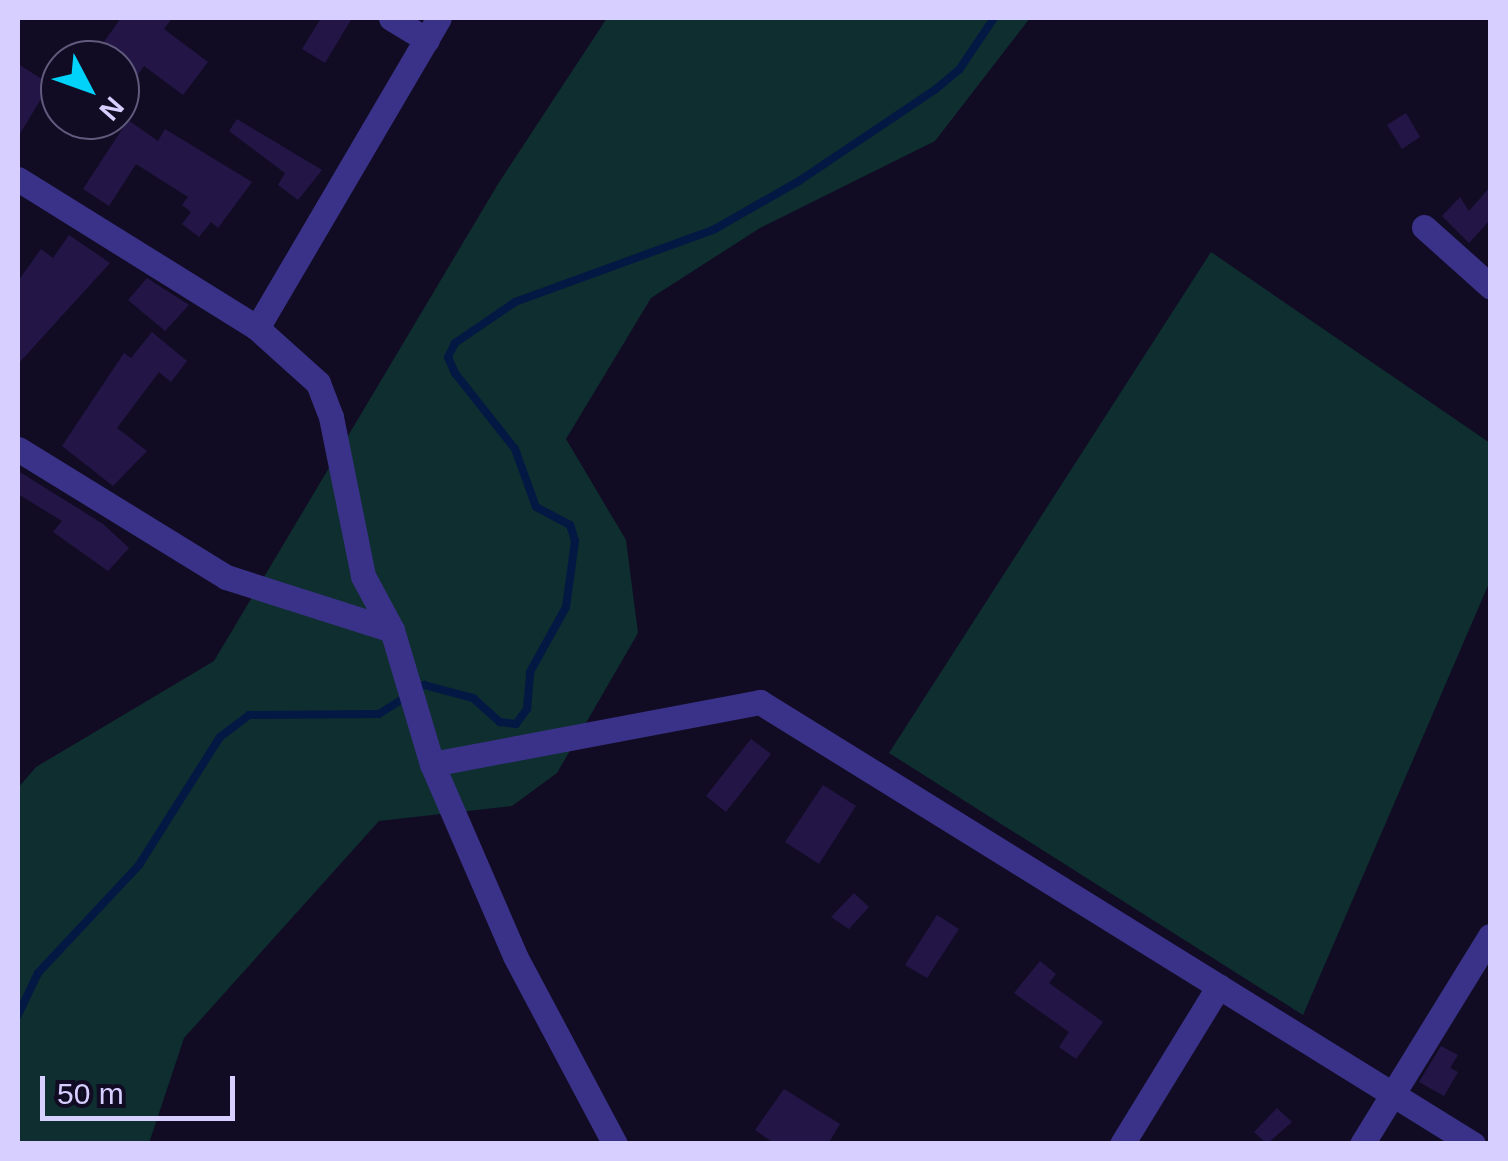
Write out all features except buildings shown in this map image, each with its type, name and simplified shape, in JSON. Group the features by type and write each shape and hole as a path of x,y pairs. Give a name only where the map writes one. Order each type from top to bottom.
{"street":[{"path":"257,328 433,29 391,18"},
{"path":"18,178 257,328 318,383 363,576 392,630 432,764 515,956 614,1144"},
{"path":"1424,226 1490,286"},
{"path":"18,448 226,577 392,630"},
{"path":"432,764 760,702 1473,1144"},
{"path":"1362,1144 1490,936"},
{"path":"1122,1144 1219,986"}],"green space":[{"path":"607,18 1030,18 935,141 760,228 651,298 566,439 626,540 638,633 557,773 512,806 379,821 184,1038 149,1143 18,1144 18,788 36,767 214,661 498,184"},
{"path":"1211,252 1490,443 1490,581 1303,1015 889,753"}],"waterway":[{"path":"18,1015 38,973 139,865 220,737 249,715 379,714 424,685 473,698 500,722 516,724 527,709 530,672 566,607 575,541 570,525 536,507 515,449 455,373 448,357 455,343 515,302 713,230 799,181 959,70 994,18"}]}
